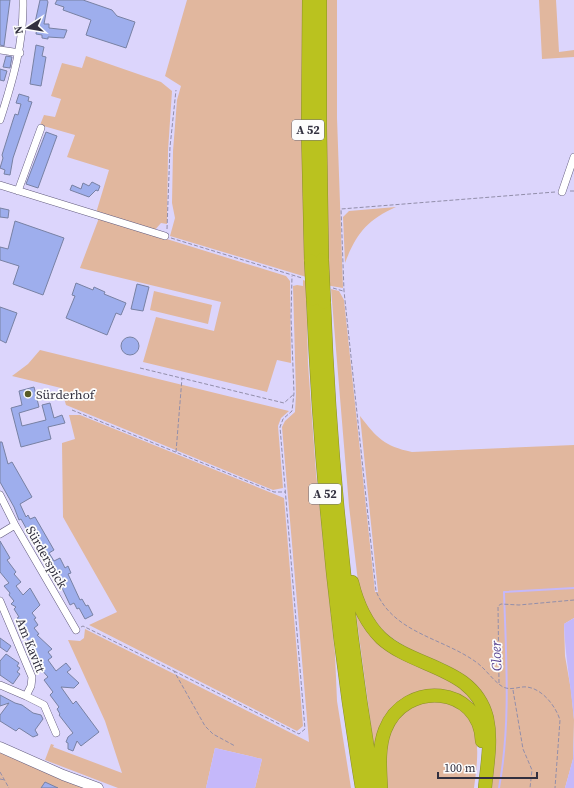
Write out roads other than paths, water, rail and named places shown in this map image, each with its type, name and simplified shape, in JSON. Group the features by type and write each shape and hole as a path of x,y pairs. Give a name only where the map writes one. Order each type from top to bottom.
{"highway":[{"name":"A 52","path":"309,0 308,131 318,300 326,506 336,603 362,788"},
{"name":"A 52","path":"316,260 320,128 320,0"},
{"name":"A 52","path":"318,300 330,415 342,556 358,687 374,788"},
{"path":"342,556 355,596 362,613 371,627 393,646 462,680 473,691 482,704 487,718 489,735 485,788"},
{"path":"381,788 381,754 385,731 392,716 402,706 415,698 429,695 445,696 458,701 470,711 478,723 482,738 482,754 478,788"}],"main road":[{"path":"0,747 63,775 98,788"}],"street":[{"path":"0,120 20,53 24,17 23,0"},
{"path":"0,50 20,53"},
{"path":"18,191 41,128"},
{"path":"562,192 574,157"},
{"path":"0,185 165,236"},
{"name":"Sürderspick","path":"0,495 15,525 76,630"},
{"path":"0,534 15,525"},
{"name":"Am Kavitt","path":"0,601 32,677 33,682 26,696"},
{"path":"0,685 44,705 56,733"}],"waterway":[{"name":"Cloer","path":"499,788 503,764 507,690 504,592 574,588"}],"place":[{"name":"Sürderhof","path":"28,394"}]}
